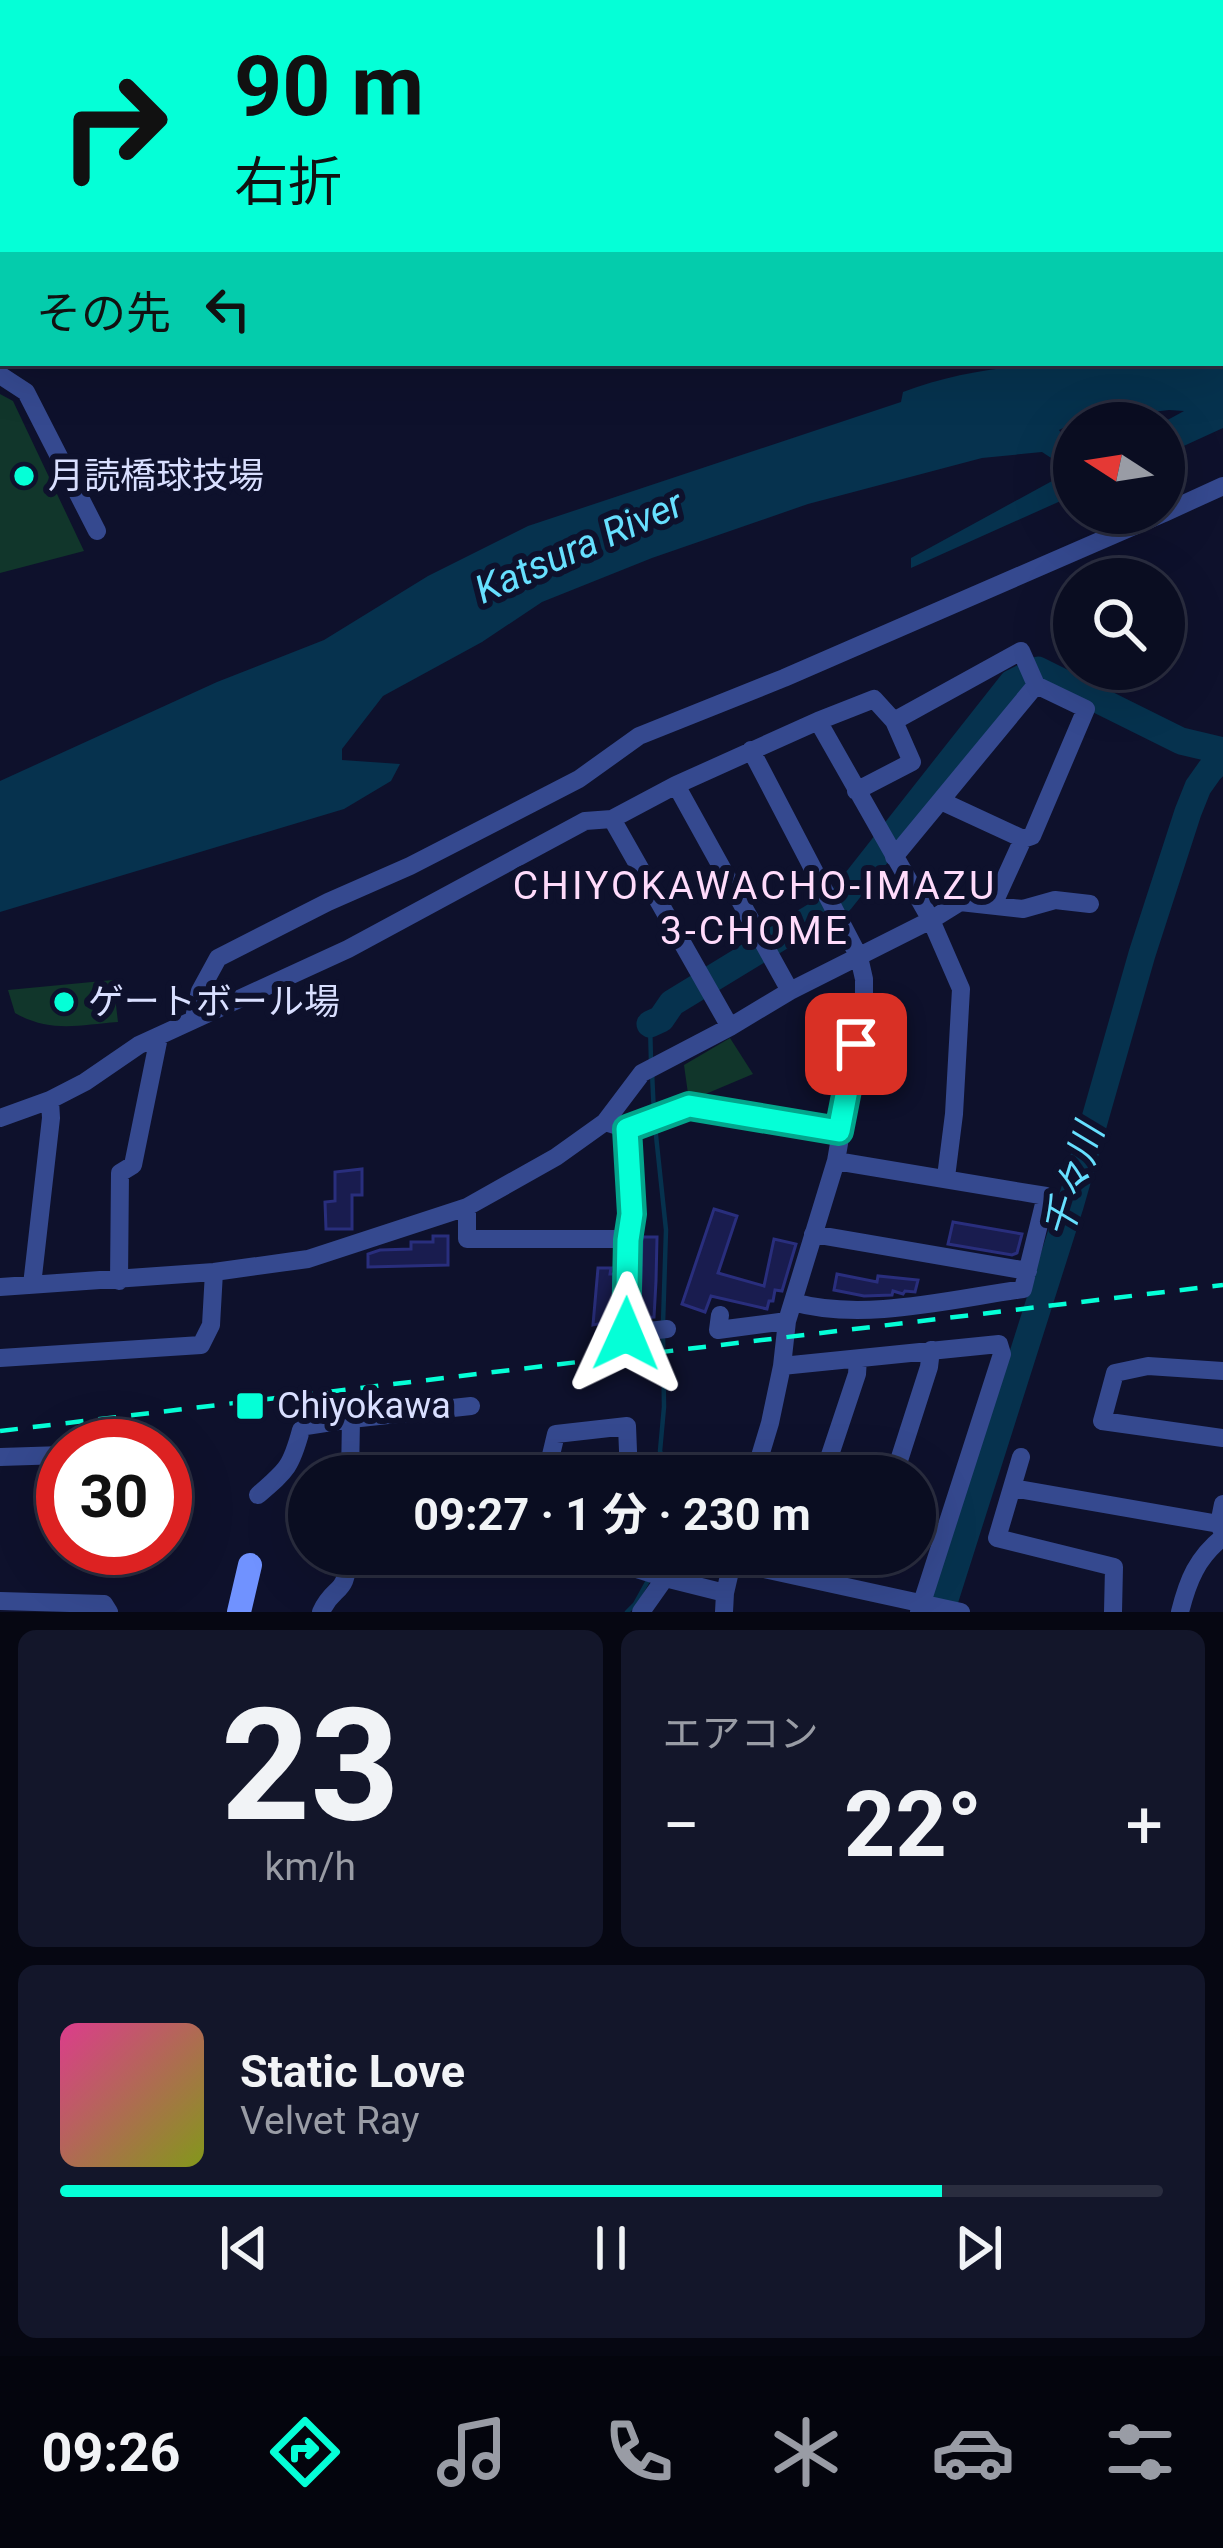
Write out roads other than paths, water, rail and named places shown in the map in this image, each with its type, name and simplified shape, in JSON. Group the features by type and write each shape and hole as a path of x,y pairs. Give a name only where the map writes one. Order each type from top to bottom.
{"main road":[{"path":"239,1612 250,1564"}],"street":[{"path":"0,375 26,392 97,531"},
{"path":"1185,503 1223,486"},
{"path":"194,1018 200,992 218,958 579,779 639,736 1116,534"},
{"path":"894,721 1022,651 1036,685 1086,709 1032,836 1023,839 941,801"},
{"path":"895,857 1036,685"},
{"path":"0,1118 50,1100 139,1045 348,949 585,820 612,819 752,750 874,699 894,721 912,761 856,791"},
{"path":"818,722 931,920 961,989 946,1177"},
{"path":"752,750 859,957 864,979 836,1161 790,1311 760,1455"},
{"path":"676,785 790,991"},
{"path":"612,819 730,1027"},
{"path":"993,904 1023,839"},
{"path":"0,1287 119,1281 308,1259 466,1208 556,1157 605,1122 642,1073 960,902 1023,908 1055,900 1090,904"},
{"path":"119,1281 120,1173 134,1165 159,1037"},
{"path":"32,1285 50,1100"},
{"path":"605,1122 627,1129 689,1106 839,1131"},
{"path":"626,1334 632,1214 627,1129"},
{"path":"720,1315 718,1330 807,1306 874,1310 1023,1289 1046,1196 836,1161"},
{"path":"466,1208 467,1239 628,1240"},
{"path":"813,1234 1028,1271"},
{"path":"0,1358 201,1345 211,1325 214,1272"},
{"path":"603,1336 664,1330"},
{"path":"782,1366 999,1345 1002,1354 924,1607"},
{"path":"901,1455 931,1350"},
{"path":"830,1455 858,1359"},
{"path":"1223,1371 1148,1366 1114,1372 1102,1421 1223,1438"},
{"path":"258,1495 293,1461 306,1426 471,1406"},
{"path":"350,1455 351,1419"},
{"path":"550,1455 556,1434 627,1426 628,1455"},
{"path":"0,1456 36,1455"},
{"path":"1021,1457 997,1538 1114,1567 1113,1612"},
{"path":"1012,1488 1222,1525 1186,1586 1180,1612"},
{"path":"936,1532 944,1534"},
{"path":"321,1612 344,1588 347,1575"},
{"path":"656,1575 724,1603"},
{"path":"799,1575 961,1612"},
{"path":"641,1612 664,1578"},
{"path":"0,1601 104,1604 109,1612"}],"water":[{"name":"Katsura River","path":"1020,366 1223,366 1223,428 1185,445 1185,402 1053,402 1053,458 1042,452 982,458 808,504 652,558 542,602 482,642 383,696 342,749 342,760 400,764 391,781 344,809 0,912 0,781 217,682 324,640 428,576 528,526 901,402 903,392"},
{"path":"1053,480 1053,504 911,568 911,558"}],"waterway":[{"path":"650,1024 661,1019 672,1003 841,900 1012,683 1038,670 1181,741 1223,751"},
{"name":"千々川","path":"941,1612 1188,812 1198,787 1223,758"},
{"path":"650,1024 651,1061"},
{"path":"652,1072 654,1115"},
{"path":"655,1126 666,1230 663,1324"},
{"path":"662,1455 663,1335"},
{"path":"627,1612 650,1577"}],"railway":[{"path":"0,1431 1223,1285"}],"place":[{"name":"月読橋球技場","path":"24,476"},
{"name":"ゲートボール場","path":"64,1002"},
{"name":"Chiyokawa","path":"250,1406"}],"district":[{"name":"CHIYOKAWACHO-IMAZU 3-CHOME","path":"755,908"}]}
